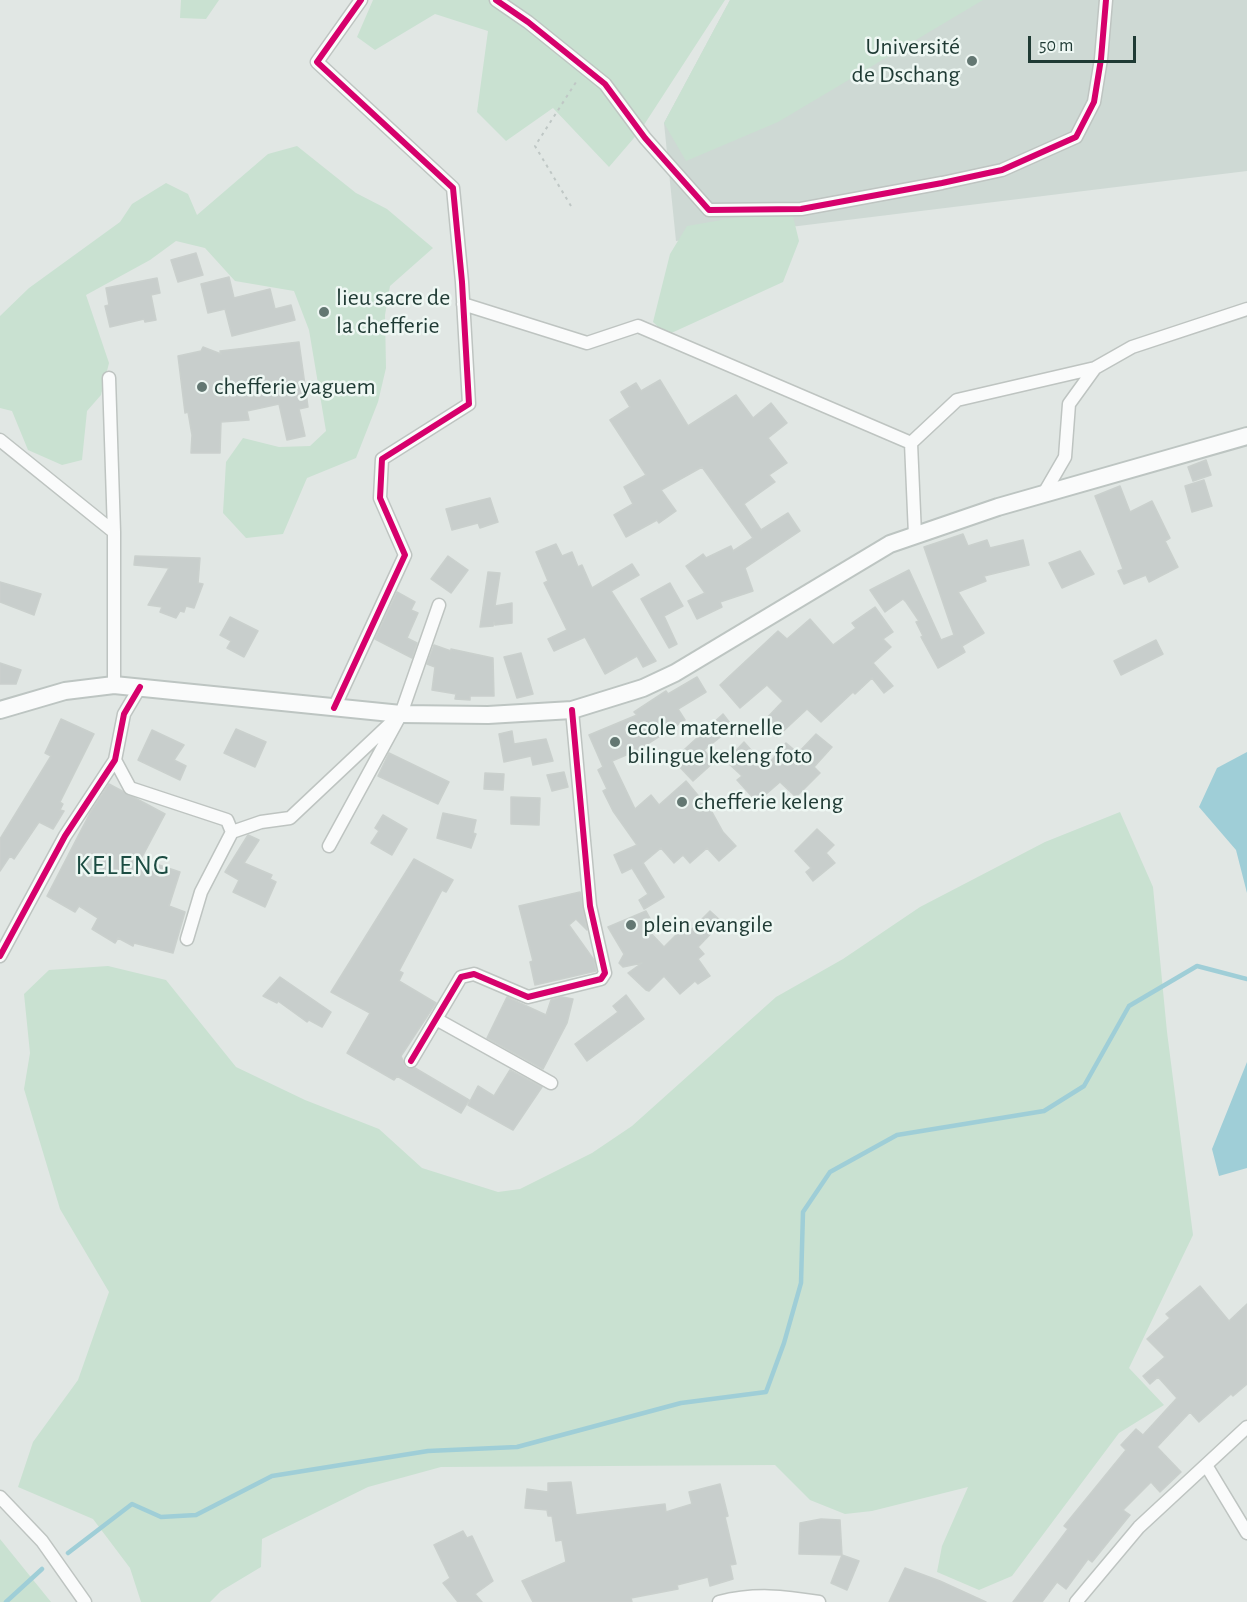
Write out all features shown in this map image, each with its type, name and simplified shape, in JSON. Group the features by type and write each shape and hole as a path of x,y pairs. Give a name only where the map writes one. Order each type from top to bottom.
{"main road":[{"path":"0,710 65,691 114,685 401,714 488,714 572,710 632,692 675,673 890,544 1043,495 1247,436"}],"street":[{"path":"334,708 405,555 380,498 382,459 469,404 453,188 317,62 361,0"},
{"path":"496,0 528,22 605,84 645,138 709,210 801,209 1002,170 1076,137 1094,102 1101,59 1106,0"},
{"path":"463,304 587,343 639,326 911,443"},
{"path":"915,535 911,443 957,400 1095,368 1132,347 1247,309"},
{"path":"1043,495 1065,458 1069,404 1095,368"},
{"path":"109,378 114,532 114,685"},
{"path":"0,440 114,532"},
{"path":"329,846 401,714 440,605"},
{"path":"0,956 65,836 115,760 124,714 140,687"},
{"path":"411,1061 461,977 468,974 528,997 601,979 605,973 590,906 572,710"},
{"path":"187,939 201,892 232,832 261,822 290,818 401,714"},
{"path":"115,760 130,788 227,820 232,832"},
{"path":"436,1019 551,1083"},
{"path":"1076,1602 1139,1527 1247,1427"},
{"path":"1206,1465 1247,1533"},
{"path":"0,1497 42,1541 85,1602"},
{"path":"719,1602 746,1595 782,1595 819,1602"}],"path":[{"path":"571,206 535,146 585,68"}],"shaded area":[{"name":"Université de Dschang","path":"730,0 1247,0 1247,171 676,241 664,123"}],"green space":[{"path":"181,0 219,0 206,19 180,18"},
{"path":"373,0 725,0 640,131 609,167 553,108 506,141 477,112 488,31 435,14 375,50 357,37"},
{"path":"730,0 983,0 778,122 686,161 664,123"},
{"path":"297,146 356,193 387,209 433,248 390,286 385,315 386,368 378,402 356,458 307,478 283,534 246,538 223,513 226,462 243,438 279,447 310,446 326,431 309,330 294,291 235,281 205,248 176,241 150,260 86,295 109,363 101,395 87,411 82,460 62,465 28,450 12,411 0,408 0,316 29,288 120,222 132,204 166,183 188,194 197,215 268,154"},
{"path":"791,208 799,241 783,282 667,335 653,322 670,254 687,226"},
{"path":"1120,812 1153,887 1167,1032 1193,1235 1129,1368 1164,1405 1119,1433 1012,1576 979,1590 937,1572 942,1546 968,1487 872,1511 845,1514 810,1500 775,1465 441,1467 368,1487 262,1539 261,1567 221,1591 210,1602 141,1602 130,1568 93,1519 18,1487 33,1442 78,1380 109,1292 60,1209 24,1089 30,1053 24,994 49,970 108,966 166,980 236,1067 305,1100 379,1129 422,1168 498,1192 520,1189 592,1153 632,1126 776,997 843,959 920,907 1045,842"},
{"path":"0,1539 51,1602 0,1602"}],"water":[{"path":"1247,752 1247,893 1236,850 1199,807 1217,768"},
{"path":"1247,1062 1247,1168 1219,1176 1212,1149"}],"building":[{"path":"196,253 203,275 178,282 171,260"},
{"path":"229,277 234,298 270,289 275,309 291,305 295,320 232,336 225,309 208,313 201,284"},
{"path":"157,278 160,293 151,295 156,320 145,322 144,319 110,327 105,306 109,305 106,288"},
{"path":"299,342 308,407 299,409 305,436 287,440 279,404 247,411 249,420 221,422 220,453 191,453 192,435 188,412 185,413 178,356 201,351 203,347 221,354 220,351"},
{"path":"660,380 688,426 736,395 753,418 771,403 787,423 768,438 787,463 769,475 775,482 744,504 761,530 788,513 800,531 745,568 753,591 720,602 722,607 697,619 688,601 705,593 686,566 703,554 706,558 731,546 733,551 753,538 702,467 661,490 676,511 659,523 657,520 626,537 614,515 633,504 624,487 646,475 610,420 630,407 621,392 636,383 641,391"},
{"path":"1206,460 1211,475 1193,481 1188,467"},
{"path":"1204,480 1212,506 1192,512 1185,486"},
{"path":"1120,486 1130,512 1152,501 1170,538 1165,541 1178,567 1149,582 1146,575 1124,584 1118,571 1123,569 1095,496"},
{"path":"490,498 498,522 480,528 478,523 452,530 446,509"},
{"path":"963,534 968,546 987,540 990,548 1023,540 1029,565 984,576 986,581 958,592 984,633 962,646 965,652 938,668 921,637 923,636 916,622 919,621 906,602 903,599 885,612 870,590 909,570 941,640 954,635 924,547"},
{"path":"556,544 562,556 572,552 578,567 582,565 592,588 632,564 639,575 611,591 656,661 643,667 637,656 605,674 585,637 554,651 548,639 567,630 544,583 548,581 536,552"},
{"path":"1080,551 1094,574 1062,588 1049,563"},
{"path":"135,556 200,558 198,583 203,584 194,608 186,606 184,612 180,611 176,618 160,612 162,607 148,605 169,568 134,565"},
{"path":"448,556 468,570 451,593 431,579"},
{"path":"488,572 500,573 495,606 512,603 512,623 495,625 494,622 493,626 480,627"},
{"path":"0,582 41,594 34,615 0,602"},
{"path":"670,583 683,606 664,616 677,644 669,648 641,599"},
{"path":"397,592 415,602 411,610 418,613 407,638 417,643 412,658 375,639"},
{"path":"875,607 893,632 883,639 891,647 873,663 893,686 884,693 872,678 855,694 853,692 821,722 807,709 777,737 763,722 783,701 767,685 740,708 720,685 778,631 787,639 810,619 833,645 856,628 852,623"},
{"path":"230,617 258,631 244,657 227,648 231,641 220,635"},
{"path":"1156,640 1163,654 1121,675 1114,661"},
{"path":"434,645 451,651 451,649 493,658 494,696 470,696 470,700 455,699 456,694 432,690 435,667 427,664"},
{"path":"521,653 533,694 517,698 504,657"},
{"path":"0,663 21,670 16,684 0,684"},
{"path":"697,677 706,692 678,709 685,720 638,750 612,761 635,809 651,795 659,805 686,781 736,846 719,861 707,848 690,863 683,855 674,863 661,848 643,863 664,897 644,909 639,900 648,894 632,868 622,873 614,855 637,845 613,811 603,791 607,789 598,770 603,767 589,735 637,715 634,712 666,691 668,694"},
{"path":"723,714 733,727 704,750 714,762 693,781 673,760"},
{"path":"61,719 94,734 60,802 63,804 60,810 64,811 53,829 39,822 14,859 10,856 0,871 0,839 51,756 45,753"},
{"path":"236,729 266,742 255,767 224,753"},
{"path":"152,730 184,745 174,760 186,766 180,780 138,760"},
{"path":"512,731 514,744 546,739 553,761 533,765 531,756 504,762 499,734"},
{"path":"816,734 832,747 814,767 820,773 796,797 780,782 757,802 737,780 742,776 726,761 744,742 766,767 786,743 798,753"},
{"path":"389,753 449,782 438,804 378,776"},
{"path":"564,772 568,787 552,791 547,775"},
{"path":"485,773 504,774 503,790 484,789"},
{"path":"109,784 165,814 141,859 180,872 169,906 185,912 173,953 134,943 133,946 118,938 115,943 92,929 98,918 79,906 75,912 47,896 90,813"},
{"path":"511,797 540,798 539,825 511,824"},
{"path":"443,813 476,820 473,833 476,834 471,848 437,838"},
{"path":"383,815 407,829 392,855 371,843 379,831 375,828"},
{"path":"817,829 834,845 826,853 835,863 813,881 806,872 811,868 795,851"},
{"path":"248,835 259,840 244,863 272,875 270,879 276,882 265,907 233,892 239,880 225,872"},
{"path":"414,859 453,880 446,892 442,890 399,971 403,973 399,981 436,1003 401,1056 406,1068 415,1068 469,1100 461,1113 397,1076 394,1080 347,1053 370,1013 331,992"},
{"path":"580,892 587,930 576,919 569,925 594,960 596,971 535,985 530,962 533,961 519,906"},
{"path":"646,911 652,922 645,927 664,947 682,929 687,934 710,911 722,922 698,947 704,954 698,959 710,976 698,984 695,981 680,994 664,976 649,991 628,973 642,963 623,967 619,963 624,954 608,927"},
{"path":"280,977 331,1012 322,1027 309,1020 307,1022 278,1001 277,1003 263,996"},
{"path":"626,995 644,1019 587,1061 575,1044 618,1012 613,1006"},
{"path":"507,997 546,1015 551,1000 562,997 573,999 567,1023 543,1069 487,1038"},
{"path":"510,1070 542,1087 513,1130 468,1105 478,1086 494,1096"},
{"path":"1200,1286 1229,1321 1247,1304 1247,1384 1233,1396 1231,1394 1199,1422 1190,1412 1157,1447 1181,1472 1160,1492 1151,1482 1123,1510 1130,1515 1092,1562 1088,1559 1066,1589 1057,1582 1042,1602 1013,1602 1068,1529 1064,1526 1126,1450 1121,1445 1136,1429 1143,1435 1177,1398 1158,1377 1150,1384 1143,1376 1165,1357 1147,1339 1170,1318 1166,1314"},
{"path":"571,1482 576,1515 665,1504 666,1512 692,1504 689,1492 720,1484 736,1564 730,1565 733,1579 710,1586 708,1577 677,1585 678,1589 631,1598 632,1602 533,1602 522,1581 566,1562 562,1540 556,1541 552,1516 548,1516 547,1510 525,1508 527,1489 548,1492 548,1483"},
{"path":"821,1519 840,1520 842,1555 799,1554 800,1523"},
{"path":"463,1531 467,1538 472,1536 493,1581 475,1594 482,1602 458,1602 443,1583 450,1578 434,1545"},
{"path":"842,1555 859,1561 847,1590 831,1583"},
{"path":"905,1568 940,1581 986,1602 889,1602"}],"waterway":[{"path":"68,1553 132,1504 161,1517 196,1515 272,1476 428,1451 517,1447 681,1403 766,1392 784,1343 801,1283 803,1212 830,1172 897,1135 1044,1111 1084,1086 1129,1006 1197,966 1247,979"},
{"path":"6,1602 42,1569"}],"cycle path":[{"path":"334,708 405,555 380,498 382,459 469,404 462,282 453,188 317,62 361,0"},
{"path":"496,0 528,22 605,84 645,138 709,210 801,209 942,183 1002,170 1076,137 1094,102 1101,59 1106,0"},
{"path":"0,956 65,836 115,760 124,714 140,687"},
{"path":"411,1061 461,977 474,974 528,997 601,979 605,973 590,906 572,710"}],"place":[{"name":"Université de Dschang","path":"972,61"},
{"name":"lieu sacre de la chefferie","path":"324,312"},
{"name":"chefferie yaguem","path":"202,387"},
{"name":"ecole maternelle bilingue keleng foto","path":"615,742"},
{"name":"chefferie keleng","path":"682,802"},
{"name":"plein evangile","path":"631,925"}],"district":[{"name":"KELENG","path":"123,866"}]}
